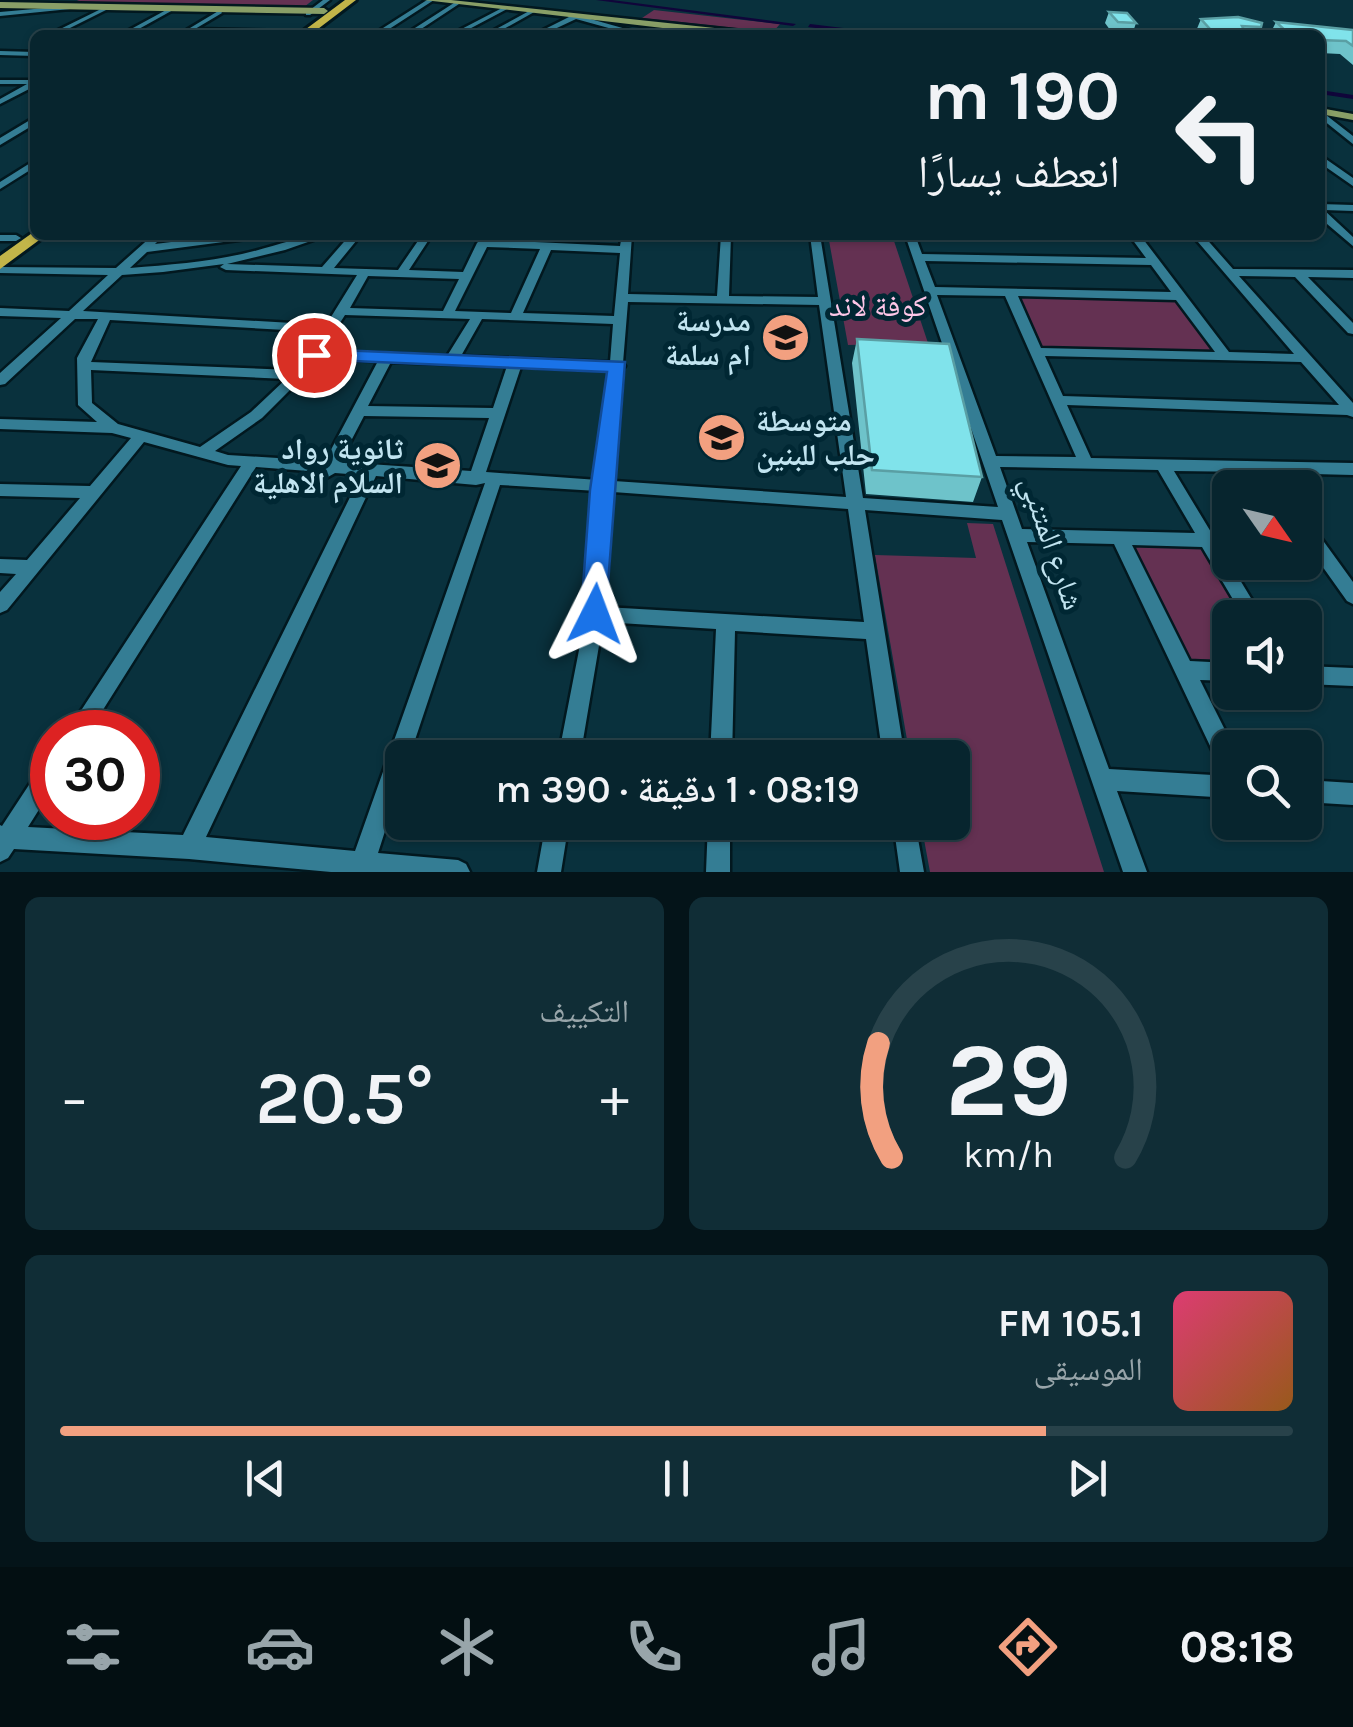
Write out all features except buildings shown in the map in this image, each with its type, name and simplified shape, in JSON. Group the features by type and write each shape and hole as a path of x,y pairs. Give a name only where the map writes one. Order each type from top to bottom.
{"highway":[{"path":"301,30 328,7"},
{"path":"301,30 328,7"},
{"path":"0,250 8,238"},
{"path":"0,267 32,240"}],"main road":[{"path":"430,0 714,30"},
{"path":"459,1 703,30"},
{"path":"162,9 328,7"},
{"path":"0,9 220,12 328,7"},
{"path":"0,9 143,8"},
{"path":"1325,116 1353,120"}],"street":[{"path":"382,30 430,0"},
{"path":"415,30 459,1"},
{"path":"464,30 506,8"},
{"path":"63,30 111,9"},
{"path":"73,30 111,9"},
{"path":"130,30 162,9"},
{"path":"497,30 532,11"},
{"path":"189,30 220,12"},
{"path":"545,30 572,16"},
{"path":"610,30 616,22 632,30"},
{"path":"0,53 30,50"},
{"path":"13,53 30,50"},
{"path":"5,82 30,72"},
{"path":"0,102 30,85"},
{"path":"1325,118 1352,140"},
{"path":"0,142 30,123"},
{"path":"1325,135 1352,140"},
{"path":"1325,162 1353,183"},
{"path":"0,186 30,166"},
{"path":"1325,208 1353,208"},
{"path":"1325,213 1353,243"},
{"path":"1325,231 1340,231"},
{"path":"0,381 153,240"},
{"path":"143,249 232,240"},
{"path":"218,265 291,240"},
{"path":"324,272 352,240"},
{"path":"402,274 424,240"},
{"path":"447,315 484,240"},
{"path":"494,240 547,246 627,242 618,366 602,490 595,614 572,740"},
{"path":"724,300 726,240"},
{"path":"817,240 891,740"},
{"name":"شارع المتنبي","path":"912,240 993,460 1135,872"},
{"path":"1138,240 1226,357"},
{"path":"1201,240 1352,411"},
{"path":"515,317 547,246"},
{"path":"918,257 1154,262"},
{"path":"0,267 115,275 218,265 466,276"},
{"path":"1230,272 1353,274"},
{"path":"200,454 273,404 302,374 364,273"},
{"path":"1298,274 1353,330"},
{"path":"931,291 1180,296"},
{"path":"1010,293 1086,463"},
{"path":"621,298 826,301"},
{"path":"341,311 620,320"},
{"path":"0,312 74,312 331,329"},
{"path":"1336,313 1353,314"},
{"path":"106,316 84,366 85,404 113,428"},
{"path":"452,360 478,316"},
{"path":"1037,352 1305,358"},
{"path":"314,355 618,366"},
{"path":"328,471 386,358"},
{"path":"362,864 485,480 499,412 515,364"},
{"path":"84,366 302,374"},
{"path":"1058,400 1352,411"},
{"path":"358,410 499,412"},
{"path":"0,424 113,428 250,465 1010,514"},
{"path":"0,605 142,436"},
{"path":"993,460 1352,470"},
{"path":"1162,464 1243,600"},
{"path":"91,710 250,465"},
{"path":"190,847 370,472"},
{"path":"0,490 94,492"},
{"path":"1017,535 1208,540"},
{"path":"1120,538 1214,730"},
{"path":"1322,553 1353,596"},
{"path":"0,566 32,567"},
{"path":"595,614 874,631"},
{"path":"722,740 726,623"},
{"path":"1184,670 1212,671"},
{"path":"1322,676 1353,677"},
{"path":"1101,779 1212,786"},
{"path":"1322,792 1353,794"},
{"path":"3,841 30,802"},
{"path":"549,872 555,840"},
{"path":"718,872 719,840"},
{"path":"907,840 912,872"},
{"path":"3,841 190,847 458,872"}],"green space":[{"path":"313,0 304,7 72,3"},
{"path":"654,10 780,24 775,30 754,30 642,18"},
{"name":"كوفة لاند","path":"829,240 894,240 928,343 848,345"},
{"path":"1017,296 1177,300 1216,353 1042,348"},
{"path":"967,523 993,524 1104,872 930,872 924,840 970,840 970,740 907,740 875,555 976,558"},
{"path":"1133,544 1204,547 1212,561 1212,580 1222,580 1234,600 1212,600 1212,660 1187,659"}],"waterway":[{"path":"599,0 793,24"},
{"path":"810,26 843,30"},
{"path":"1325,93 1353,97"}],"place":[{"name":"مدرسة ام سلمة","path":"786,338"},
{"name":"متوسطة حلب للبنين","path":"721,438"},
{"name":"ثانوية رواد السلام الاهلية","path":"438,466"}],"route":[{"path":"314,355 618,366 602,490 595,614"}]}
